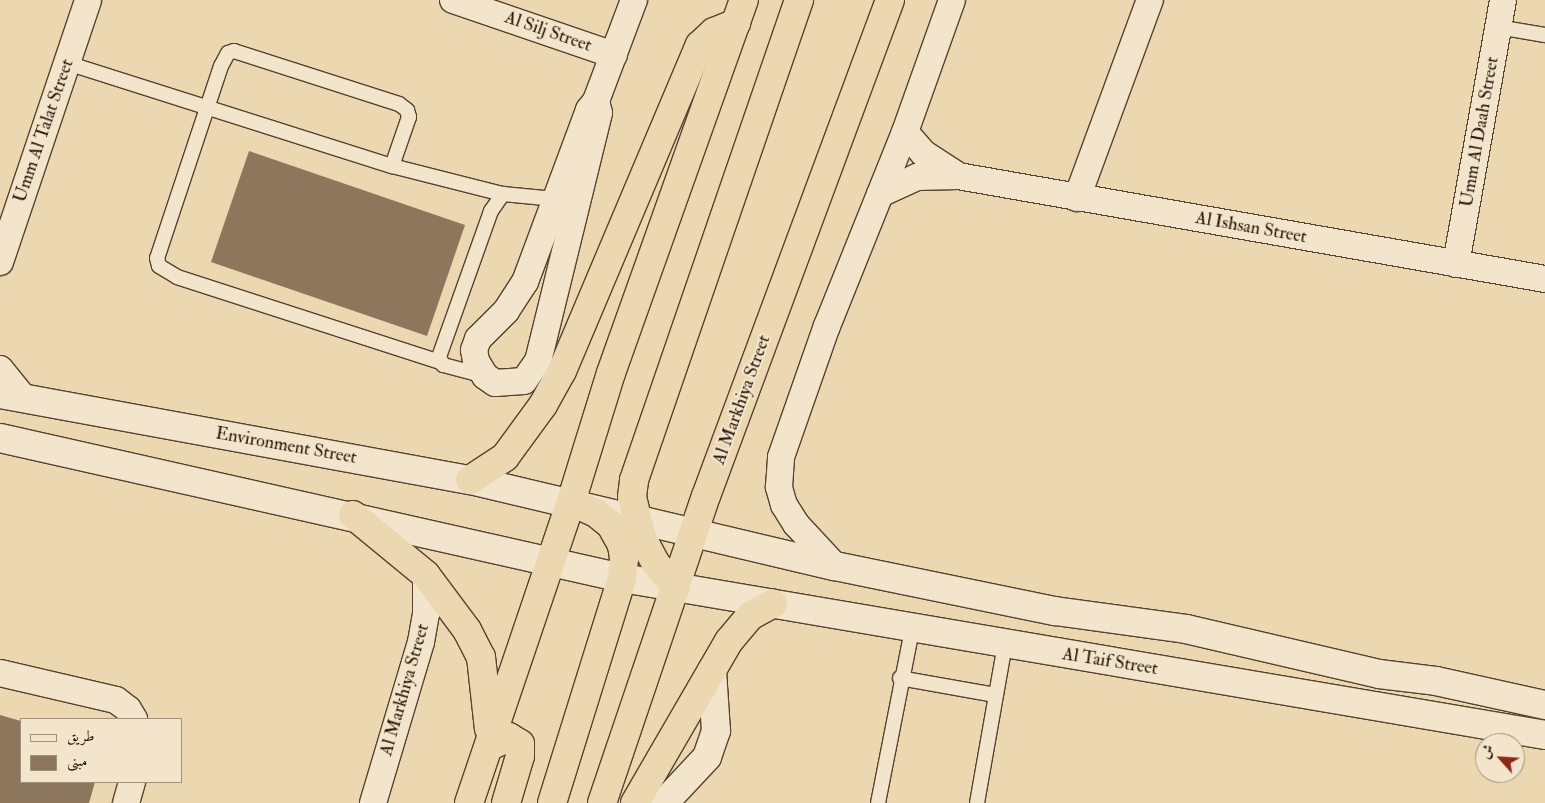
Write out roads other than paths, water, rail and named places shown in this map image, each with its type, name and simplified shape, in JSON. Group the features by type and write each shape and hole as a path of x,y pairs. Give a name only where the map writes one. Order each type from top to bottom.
{"highway":[{"path":"676,587 649,551 634,519 632,497 634,480 799,0"},
{"name":"Al Markhiya Street","path":"602,803 693,533 890,0"},
{"path":"470,480 505,457 543,405 562,371 700,44 740,12"},
{"path":"469,803 490,746 571,502 611,373 740,12"},
{"path":"552,803 622,578 624,558 617,534 603,518 571,502"},
{"path":"353,516 426,576 467,630 481,657 486,677 490,746"},
{"path":"636,803 738,627 750,616 773,603"},
{"path":"490,746 509,737 520,744 520,756 506,803"}],"street":[{"name":"Umm Al Talat Street","path":"0,262 88,0"},
{"name":"Al Silj Street","path":"453,0 614,55"},
{"path":"596,101 591,104 525,282 506,311 478,339 474,350 476,361 486,376 495,383 516,384 531,376 538,361 599,113 596,101 634,0"},
{"path":"835,566 796,524 784,506 779,487 781,457 830,317 905,132 952,0"},
{"path":"1077,198 1150,0"},
{"name":"Umm Al Daah Street","path":"1456,264 1503,0"},
{"name":"Al Ishsan Street","path":"905,132 923,153 958,176"},
{"name":"Al Ishsan Street","path":"880,194 917,177 958,176 1545,279"},
{"path":"0,368 12,396"},
{"name":"Environment Street","path":"12,396 470,480 571,502 693,533"},
{"path":"0,438 551,562"},
{"path":"693,533 835,566 1101,620 1186,629 1379,674 1436,681 1545,705"},
{"name":"Al Taif Street","path":"551,562 622,578 773,603 912,629 1545,735"},
{"name":"Al Markhiya Street","path":"373,803 421,642 426,614 426,576"},
{"path":"664,803 707,757 716,730 712,670"},
{"path":"0,673 116,700 128,709 133,718"},
{"path":"126,803 132,783"}],"lane":[{"path":"1498,27 1545,35"},
{"path":"392,166 409,117 407,110 399,104 240,51 228,53 207,107 159,249 159,266 177,276 440,362 448,367 486,376"},
{"path":"67,62 392,166 503,194 556,199"},
{"path":"440,362 440,352 491,211 503,194"},
{"path":"878,803 900,678 912,629"},
{"path":"977,803 1005,644"},
{"path":"900,678 995,694"}]}
